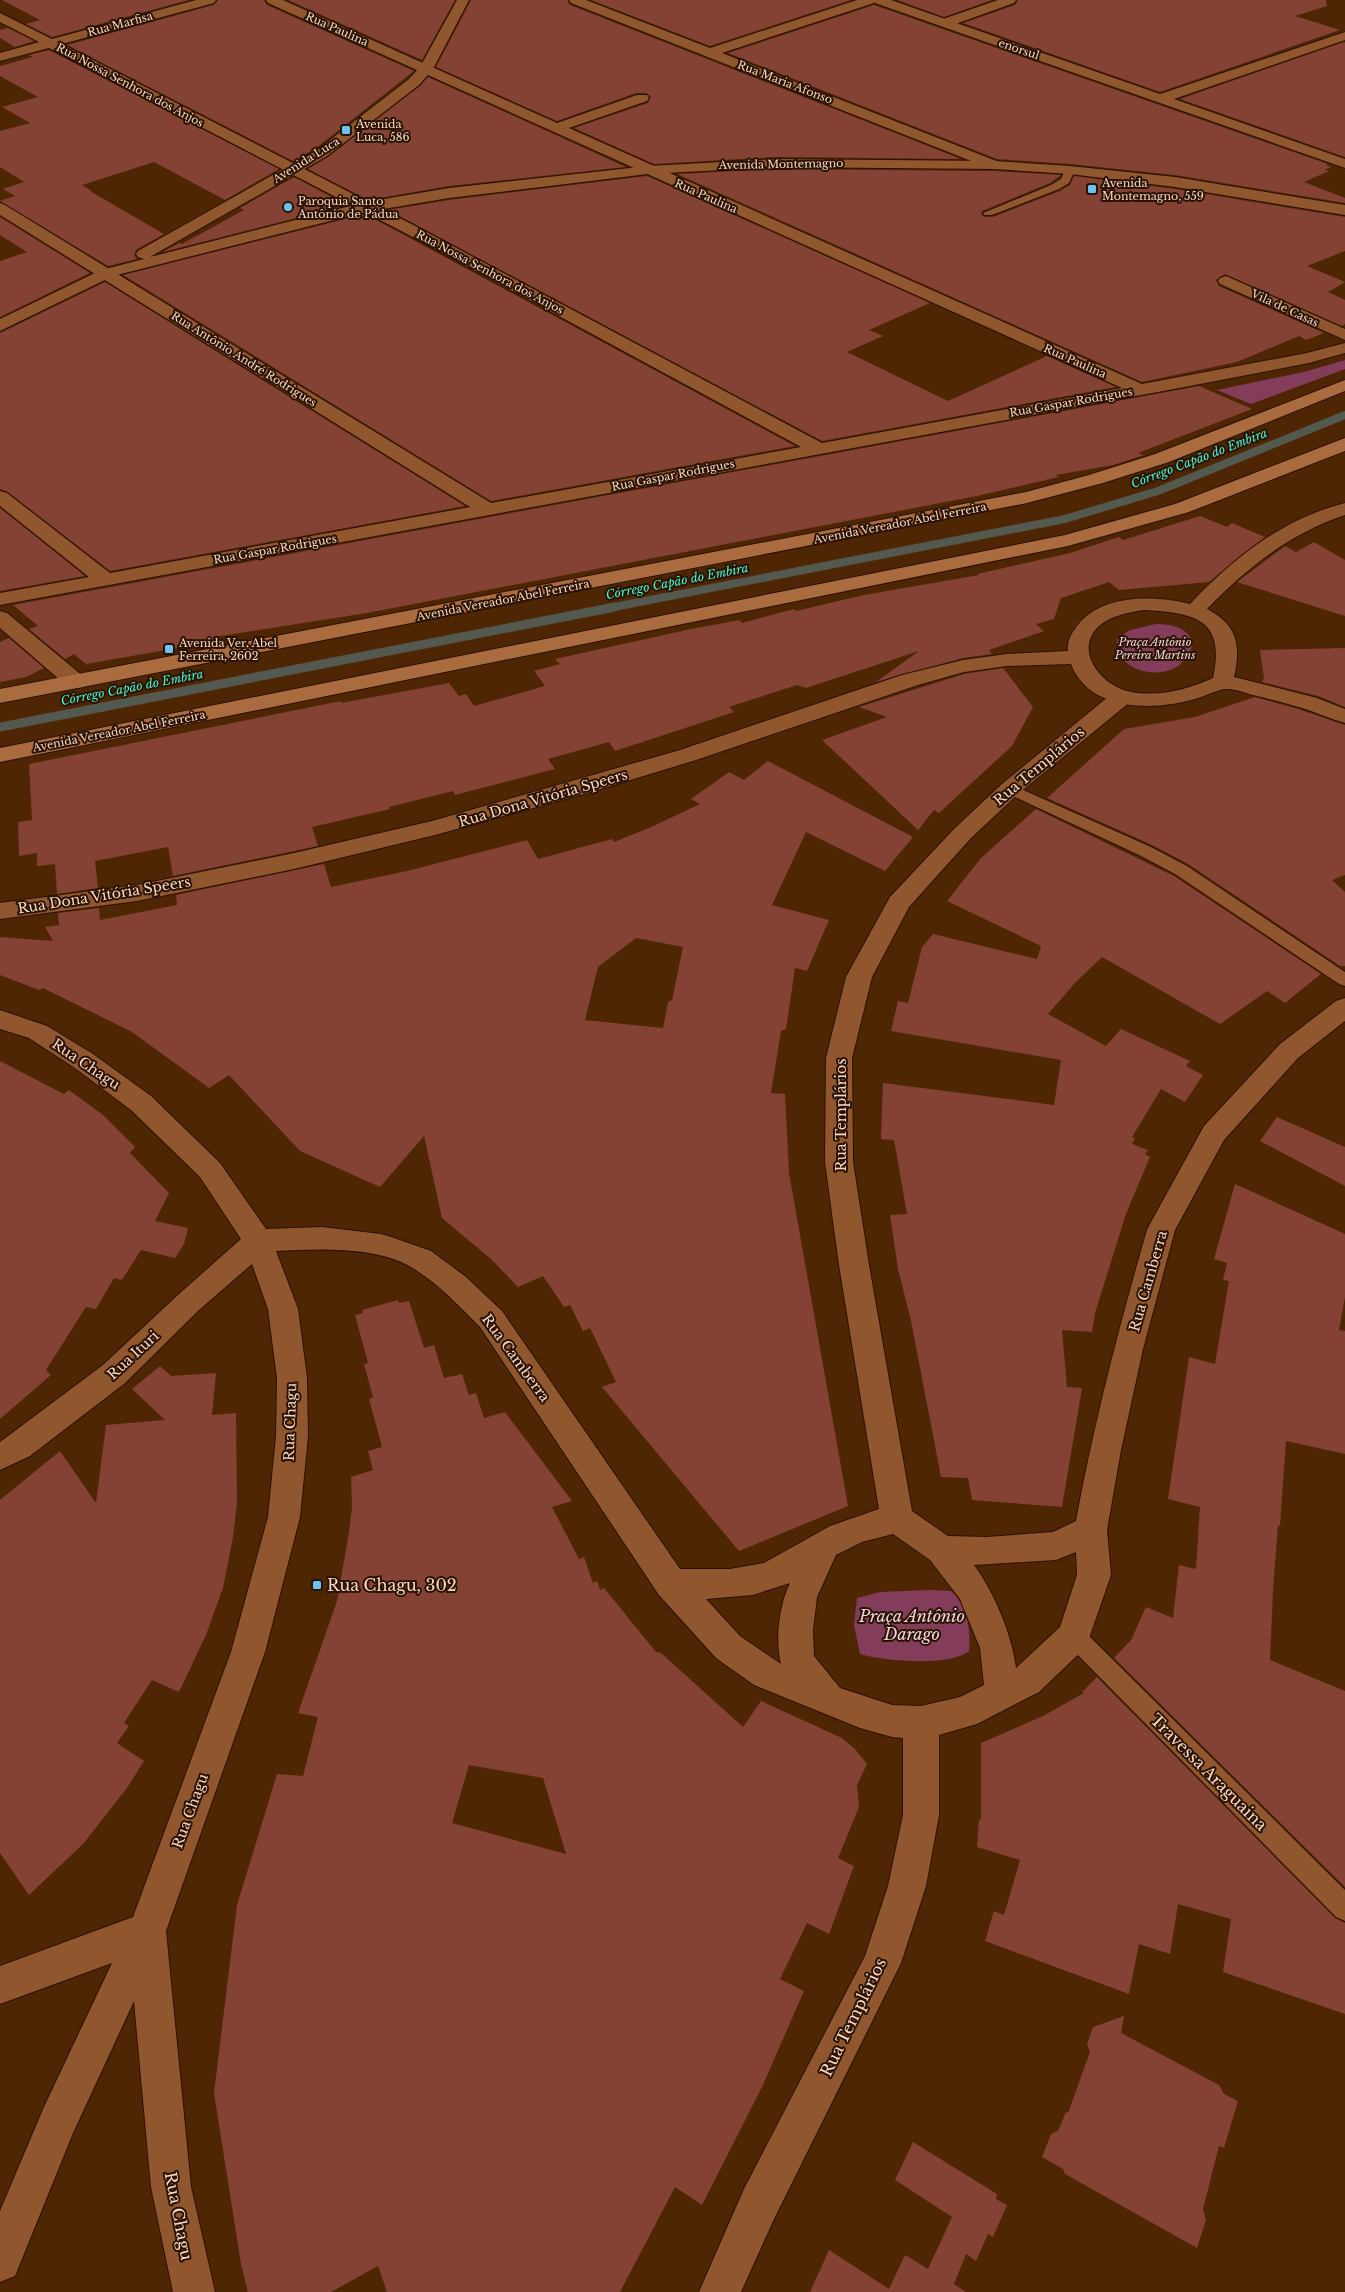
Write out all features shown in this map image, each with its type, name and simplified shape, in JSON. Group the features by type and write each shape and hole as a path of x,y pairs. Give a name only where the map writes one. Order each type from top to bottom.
{"main road":[{"name":"Avenida Vereador Abel Ferreira","path":"0,696 939,516 1027,497 1096,479 1162,458 1345,385"},
{"name":"Avenida Vereador Abel Ferreira","path":"0,754 973,561 1068,540 1182,508 1345,444"}],"street":[{"name":"Rua Marfisa","path":"0,57 210,0"},
{"name":"Rua Paulina","path":"272,0 1140,390"},
{"name":"Avenida Luca","path":"107,273 322,153 390,101 414,82 426,69 463,0"},
{"name":"Rua Maria Afonso","path":"576,0 994,165"},
{"path":"709,53 870,0"},
{"name":"enorsul","path":"879,0 1345,164"},
{"path":"966,0 988,8"},
{"path":"945,23 1010,0"},
{"name":"Rua Nossa Senhora dos Anjos","path":"3,20 51,43 366,207 707,387 817,448"},
{"path":"1160,99 1345,36"},
{"path":"555,128 642,98"},
{"name":"Avenida Montemagno","path":"0,326 107,273 366,207 449,193 648,170 777,163 994,165 1070,170 1175,182 1345,210"},
{"name":"Rua Antônio André Rodrigues","path":"0,208 488,510"},
{"name":"Avenida Montemagno","path":"171,238 221,244"},
{"name":"Vila de Casas","path":"1226,281 1345,336"},
{"name":"Rua Gaspar Rodrigues","path":"0,599 1140,390 1309,358 1345,348"},
{"path":"0,497 106,580"},
{"path":"1196,610 1224,580 1256,552 1295,528 1345,509"},
{"path":"1223,681 1228,664 1229,648 1223,631 1211,619 1196,610 1168,605 1144,604 1121,608 1105,614 1090,623 1080,639 1077,657 1083,671 1105,690 1122,697 1152,700 1181,697 1207,690 1223,681 1309,703 1345,716"},
{"path":"0,617 76,682"},
{"name":"Rua Dona Vitória Speers","path":"0,911 137,893 294,861 434,828 650,767 910,680 963,666 1007,660 1077,657"},
{"name":"Rua Templários","path":"897,1519 854,1265 839,1162 839,1058 859,977 899,903 962,833 1010,789 1122,697"},
{"name":"Rua Camberra","path":"258,1241 322,1238 381,1245 421,1259 456,1285 491,1319 671,1584 728,1647 766,1674 860,1712 892,1721 921,1723 966,1712 1026,1681 1074,1636 1094,1575 1092,1530 1105,1450 1126,1358 1161,1230 1214,1133 1289,1051 1345,1007"},
{"name":"Rua Chagu","path":"0,1019 38,1032 84,1061 141,1103 210,1170 258,1241 283,1309 292,1378 292,1436 284,1517 248,1652 147,1932 58,2121 0,2261"},
{"name":"Rua Ituri","path":"0,1457 19,1447 114,1374 189,1302 258,1241"},
{"path":"671,1584 733,1583 764,1578 788,1569 824,1545 863,1526 897,1519 942,1550 973,1590 997,1648 1002,1692"},
{"path":"942,1550 987,1551 1056,1546 1092,1530"},
{"name":"Rua Camberra","path":"824,1545 800,1597 796,1630 797,1662 830,1700"},
{"name":"Rua Templários","path":"720,2292 764,2196 882,1963 907,1886 921,1815 921,1723"},
{"path":"0,1985 147,1932"},
{"name":"Rua Chagu","path":"147,1932 171,2187 194,2292"}],"lane":[{"path":"988,213 1055,187 1065,181 1070,170"},
{"path":"1010,789 1145,851 1181,870 1345,980"},
{"name":"Travessa Araguaina","path":"1074,1636 1345,1908"}],"green space":[{"path":"1345,360 1345,369 1251,404 1217,390 1304,372"},
{"name":"Praça Antônio Pereira Martins","path":"1156,624 1173,626 1187,633 1193,643 1186,658 1175,668 1161,672 1147,672 1123,660 1118,650 1118,638 1130,630"},
{"name":"Praça Antônio Darago","path":"951,1591 961,1603 967,1618 969,1651 960,1656 932,1661 884,1659 860,1654 854,1625 857,1598 880,1592"}],"building":[{"path":"2,0 189,0 52,37 26,24 40,20"},
{"path":"218,0 264,0 267,5 414,71 316,148 293,161 67,45 214,5"},
{"path":"288,0 455,0 422,60"},
{"path":"471,0 567,0 570,5 961,159 777,157 654,164 574,128 648,103 651,97 647,93 636,93 557,121 436,67"},
{"path":"591,0 851,0 710,46"},
{"path":"897,0 992,0 944,17"},
{"path":"1018,0 1326,0 1327,6 1295,16 1340,30 1160,92 963,23 1015,5"},
{"path":"874,5 1328,164 1326,165 1331,167 1324,170 1329,171 1304,182 1345,198 1345,203 1175,175 1070,164 997,159 728,53"},
{"path":"8,28 34,41 15,47 0,38 0,30"},
{"path":"1344,42 1345,157 1180,99"},
{"path":"49,50 279,169 225,200 154,162 82,185 164,234 137,249 134,255 137,259 108,266 0,201 15,196 3,189 24,182 0,167 0,131 30,123 2,107 38,97 0,76 0,66 33,57 29,55"},
{"path":"428,77 626,167 449,186 368,200 308,169 328,157 420,86"},
{"path":"777,169 994,171 1061,175 1050,183 982,211 981,214 984,217 993,217 1060,191 1070,185 1074,176 1175,189 1345,217 1345,251 1307,266 1345,282 1328,292 1345,300 1345,324 1342,326 1225,274 1216,280 1219,286 1324,333 1306,340 1299,336 1237,362 1142,382 677,174"},
{"path":"647,176 930,303 869,330 883,336 847,352 948,401 1047,356 1116,387 822,441 388,210 449,200"},
{"path":"294,177 347,205 163,252 179,243 182,244 244,210 240,208"},
{"path":"365,214 795,446 491,501 123,275"},
{"path":"0,217 90,273 0,317 0,261 27,252 0,235"},
{"path":"105,282 465,506 110,571 8,492 0,489 0,333"},
{"path":"1199,386 1252,409 1138,453 1144,455 1113,465 1056,475 1059,477 977,496 367,613 214,637 218,641 86,664 74,654 65,659 29,629 38,626 13,605"},
{"path":"0,508 85,576 0,591"},
{"path":"1200,516 1227,527 1232,523 1265,537 1209,582 1119,590 1109,582 1061,598 1054,619 1036,624 1044,631 989,650 992,654 963,658 876,682 919,651 806,688 797,685 729,707 734,712 615,751 609,742 548,759 555,769 455,795 453,791 389,807 390,809 312,827 318,846 294,851 173,876 168,847 95,861 98,888 57,894 55,864 37,866 37,853 19,856 18,822 32,820 29,764 341,701 341,703 449,683 459,696 466,694 474,706 545,686 534,671 560,664 555,659 691,629 740,620 742,623 794,609 796,611 864,595 979,575 977,574 1070,553 1119,537 1123,540"},
{"path":"1314,542 1345,560 1345,616 1237,582 1285,546 1296,552"},
{"path":"9,638 44,668 26,677 0,682 0,642"},
{"path":"1345,648 1345,707 1318,696 1262,682 1264,678 1260,650"},
{"path":"1003,668 1033,707 1012,746 939,813 934,810 918,830 822,740 887,717 859,707 964,674"},
{"path":"1255,697 1345,725 1345,875 1332,880 1345,892 1345,966 1340,966 1188,864 1152,845 1047,798 1124,729 1195,717"},
{"path":"768,761 913,837 885,871 806,832 772,905 829,920 807,971 795,968 786,1029 781,1031 771,1093 785,1094 789,1173 848,1506 739,1551 602,1387 616,1382 590,1328 583,1331 570,1305 564,1307 543,1276 518,1287 491,1259 442,1218 424,1136 380,1187 300,1151 229,1075 209,1088 132,1032 43,988 39,990 0,975 0,937 53,941 45,927 59,925 58,913 99,908 100,920 177,905 176,895 324,864 331,887 407,871 527,840 538,859 612,839 614,842 649,828 700,804 691,799 729,772 744,780","holes":["636,938 683,947 672,1000 668,1002 663,1028 585,1020 598,967"]},
{"path":"1036,809 1174,876 1321,974 1285,1003 1267,991 1220,1024 1102,957 1075,983 1048,1014 1106,1046 1121,1029 1190,1061 1186,1066 1203,1075 1185,1102 1161,1089 1132,1137 1135,1138 1132,1144 1148,1150 1145,1154 1150,1157 1126,1214 1095,1313 1092,1332 1062,1330 1067,1387 1082,1388 1062,1507 972,1500 968,1478 941,1477 911,1321 898,1269 890,1215 907,1214 894,1140 881,1139 883,1083 1054,1105 1061,1060 891,1031 898,1001 908,1003 922,947 933,934 1037,959 1041,946 947,901 981,858"},
{"path":"0,1061 64,1094 69,1090 103,1115 135,1147 130,1153 169,1193 155,1221 188,1228 184,1244 175,1258 141,1250 122,1280 114,1278 96,1309 86,1307 46,1370 51,1375 0,1419"},
{"path":"1277,1117 1345,1147 1345,1186 1260,1141"},
{"path":"1235,1184 1345,1234 1345,1297 1339,1330 1345,1331 1345,1454 1286,1441 1273,1590 1270,1660 1345,1691 1345,1887 1114,1658 1131,1640 1146,1607 1173,1618 1179,1565 1196,1569 1200,1507 1168,1499 1189,1357 1215,1364 1229,1281 1223,1280 1227,1263 1214,1259"},
{"path":"398,1300 399,1303 409,1301 424,1348 434,1345 444,1378 462,1374 469,1395 476,1393 484,1418 505,1412 572,1501 552,1507 579,1559 584,1557 593,1583 597,1581 600,1590 604,1588 656,1652 661,1653 743,1727 761,1701 842,1738 855,1749 867,1764 857,1785 859,1807 838,1858 854,1866 829,1934 807,1923 780,1979 804,1991 762,2087 702,2205 675,2187 620,2292 387,2292 378,2266 331,2292 248,2292 241,2264 214,2093 237,1905 277,1774 303,1776 318,1717 298,1713 337,1601 352,1507 351,1477 373,1470 368,1451 382,1447 369,1399 373,1397 364,1364 368,1363 355,1315 363,1313 362,1310","holes":["469,1765 543,1778 566,1854 452,1823"]},
{"path":"160,1366 171,1376 216,1373 212,1415 236,1413 237,1503 233,1537 223,1588 206,1635 179,1692 152,1680 124,1723 129,1726 117,1743 144,1761 127,1788 83,1844 29,1895 0,1853 0,1500 60,1451 96,1503 106,1425 165,1420 132,1389"},
{"path":"1097,1677 1335,1918 1345,1923 1345,2014 1223,1972 1231,1919 1178,1904 1170,1954 1139,1944 1129,1994 985,1941 994,1911 1004,1915 1020,1860 977,1847 979,1819 981,1820 981,1743 1043,1716 1084,1693 1082,1692"},
{"path":"1124,2016 1121,2033 1219,2085 1224,2094 1238,2101 1224,2148 1219,2146 1203,2209 1206,2220 1197,2248 1065,2174 1063,2169 1042,2157 1051,2134 1058,2131 1066,2112 1068,2113 1090,2052 1087,2044 1093,2027"},
{"path":"913,2142 997,2194 996,2199 1007,2205 993,2237 988,2234 976,2261 966,2254 954,2284 966,2292 810,2292 829,2250 889,2289 905,2255 928,2269 952,2217 895,2180"}],"waterway":[{"name":"Córrego Capão do Embira","path":"609,608 1065,519 1158,491 1345,415"},
{"name":"Córrego Capão do Embira","path":"0,727 615,607"}],"place":[{"name":"Avenida Luca, 586","path":"346,130"},
{"name":"Avenida Montemagno, 559","path":"1092,189"},
{"name":"Paroquia Santo Antônio de Pádua","path":"288,207"},
{"name":"Avenida Ver. Abel Ferreira, 2602","path":"169,649"},
{"name":"Rua Chagu, 302","path":"317,1585"}]}
